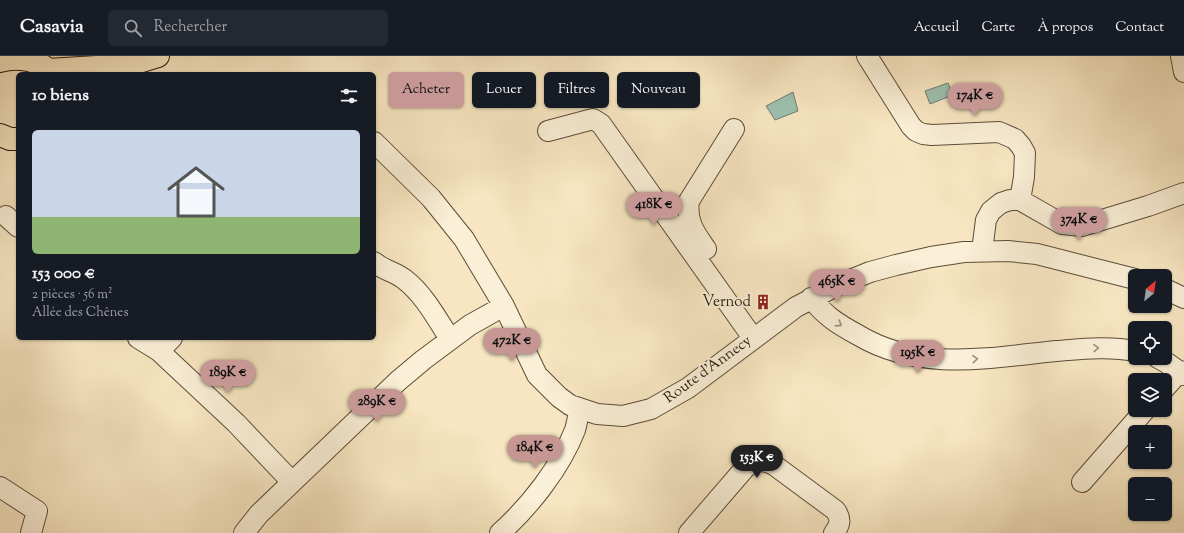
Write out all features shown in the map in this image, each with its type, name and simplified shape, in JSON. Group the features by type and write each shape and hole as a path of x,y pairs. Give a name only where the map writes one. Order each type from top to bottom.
{"main road":[{"path":"0,61 15,57 27,58 39,62 50,72 121,69 158,56"}],"street":[{"path":"866,56 905,118 916,131 923,134 932,135 999,132 1015,139 1025,153 1024,177 1020,200"},
{"path":"1181,56 1184,72"},
{"path":"548,130 594,119 601,124 757,335"},
{"path":"734,129 689,201 688,209 691,226 757,335"},
{"name":"Route d'Annecy","path":"376,144 431,198 464,239 504,306 537,375 559,397 580,409 597,414 614,416 631,415 651,409 688,388 757,335 811,298 863,275 896,265 931,257 964,252 1008,251 1037,254 1128,277"},
{"path":"982,251 986,220 991,211 1001,203 1010,200 1020,200 1062,224 1082,226 1148,206 1184,193"},
{"path":"376,263 404,279 414,288 426,302 450,339"},
{"path":"1172,292 1184,298"},
{"path":"811,298 820,310 828,317 872,344 912,357 969,360 1078,349 1104,348 1128,350"},
{"path":"244,533 259,514 398,381 450,339 470,325 504,306"},
{"path":"147,340 166,344 236,424 292,482"},
{"path":"1169,365 1182,373 1172,382"},
{"path":"500,533 530,502 565,451 575,429 580,409"},
{"path":"1082,482 1139,417"},
{"path":"689,533 745,468 755,461 760,460 767,461 774,465 835,510 839,515 840,521 834,533"},
{"path":"0,487 37,511 31,533"}],"shaded area":[{"path":"948,83 953,95 930,104 925,91"},
{"path":"793,92 798,111 775,120 766,106"}],"place":[{"name":"Vernod","path":"763,302"}]}
